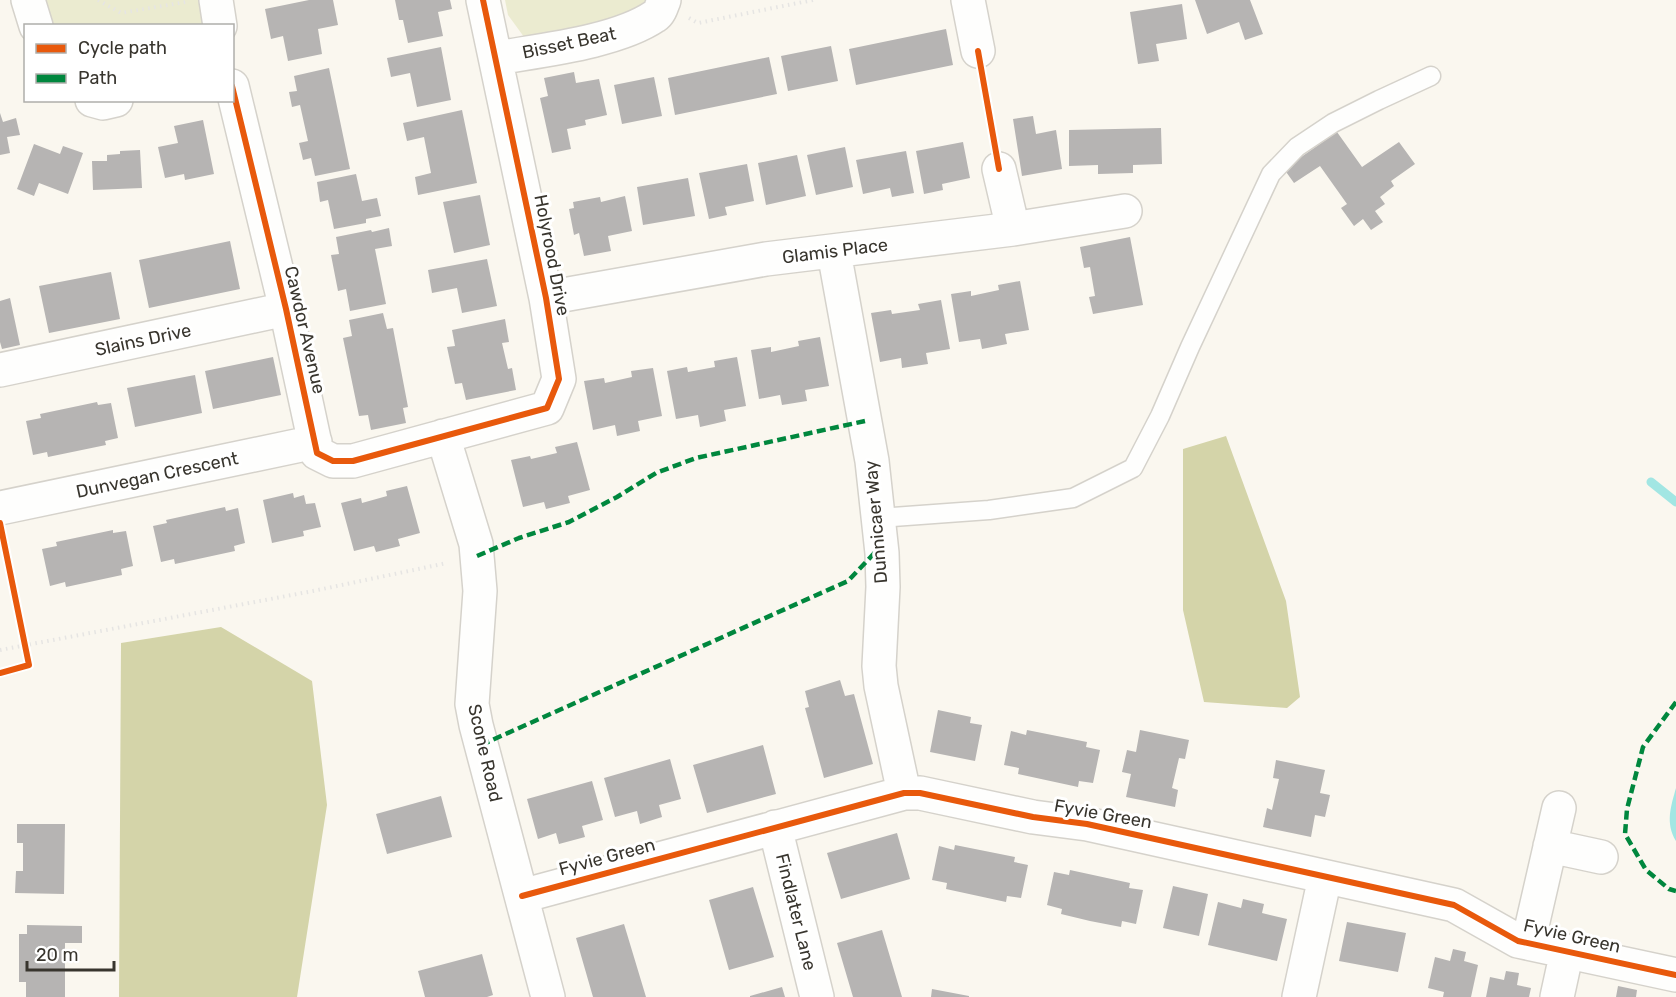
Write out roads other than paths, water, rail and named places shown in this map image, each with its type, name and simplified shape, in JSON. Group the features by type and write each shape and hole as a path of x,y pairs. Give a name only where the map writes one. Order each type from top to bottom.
{"street":[{"path":"28,0 35,24"},
{"name":"Holyrood Drive","path":"443,436 547,408 559,379 546,298 483,0"},
{"path":"968,0 978,51"},
{"path":"203,1 219,24"},
{"name":"Bisset Beat","path":"496,58 599,39 627,30 657,15 664,1"},
{"name":"Cawdor Avenue","path":"234,94 286,309 315,442"},
{"path":"999,169 1013,229"},
{"name":"Glamis Place","path":"546,298 766,259 1013,229 1125,211"},
{"name":"Dunnicaer Way","path":"834,252 872,461 882,553 883,587 879,666 881,686 904,793"},
{"name":"Slains Drive","path":"0,370 286,309"},
{"path":"315,442 317,453 333,461 352,461 443,436"},
{"name":"Scone Road","path":"443,436 476,544 480,600 472,704 548,997"},
{"name":"Dunvegan Crescent","path":"0,508 315,442"},
{"name":"Fyvie Green","path":"522,896 904,793 920,793 1033,817 1087,824 1454,905 1518,940 1676,975"},
{"path":"1528,943 1559,808"},
{"name":"Findlater Lane","path":"775,827 818,997"},
{"path":"1550,846 1601,857"},
{"path":"1299,997 1325,877"},
{"path":"1557,997 1567,951"}],"lane":[{"path":"879,518 988,510 1073,498 1133,468 1160,416 1271,174 1297,147 1333,123 1431,76"}],"water":[{"path":"1676,788 1676,841 1670,821"}],"waterway":[{"path":"1651,482 1676,502"}]}
